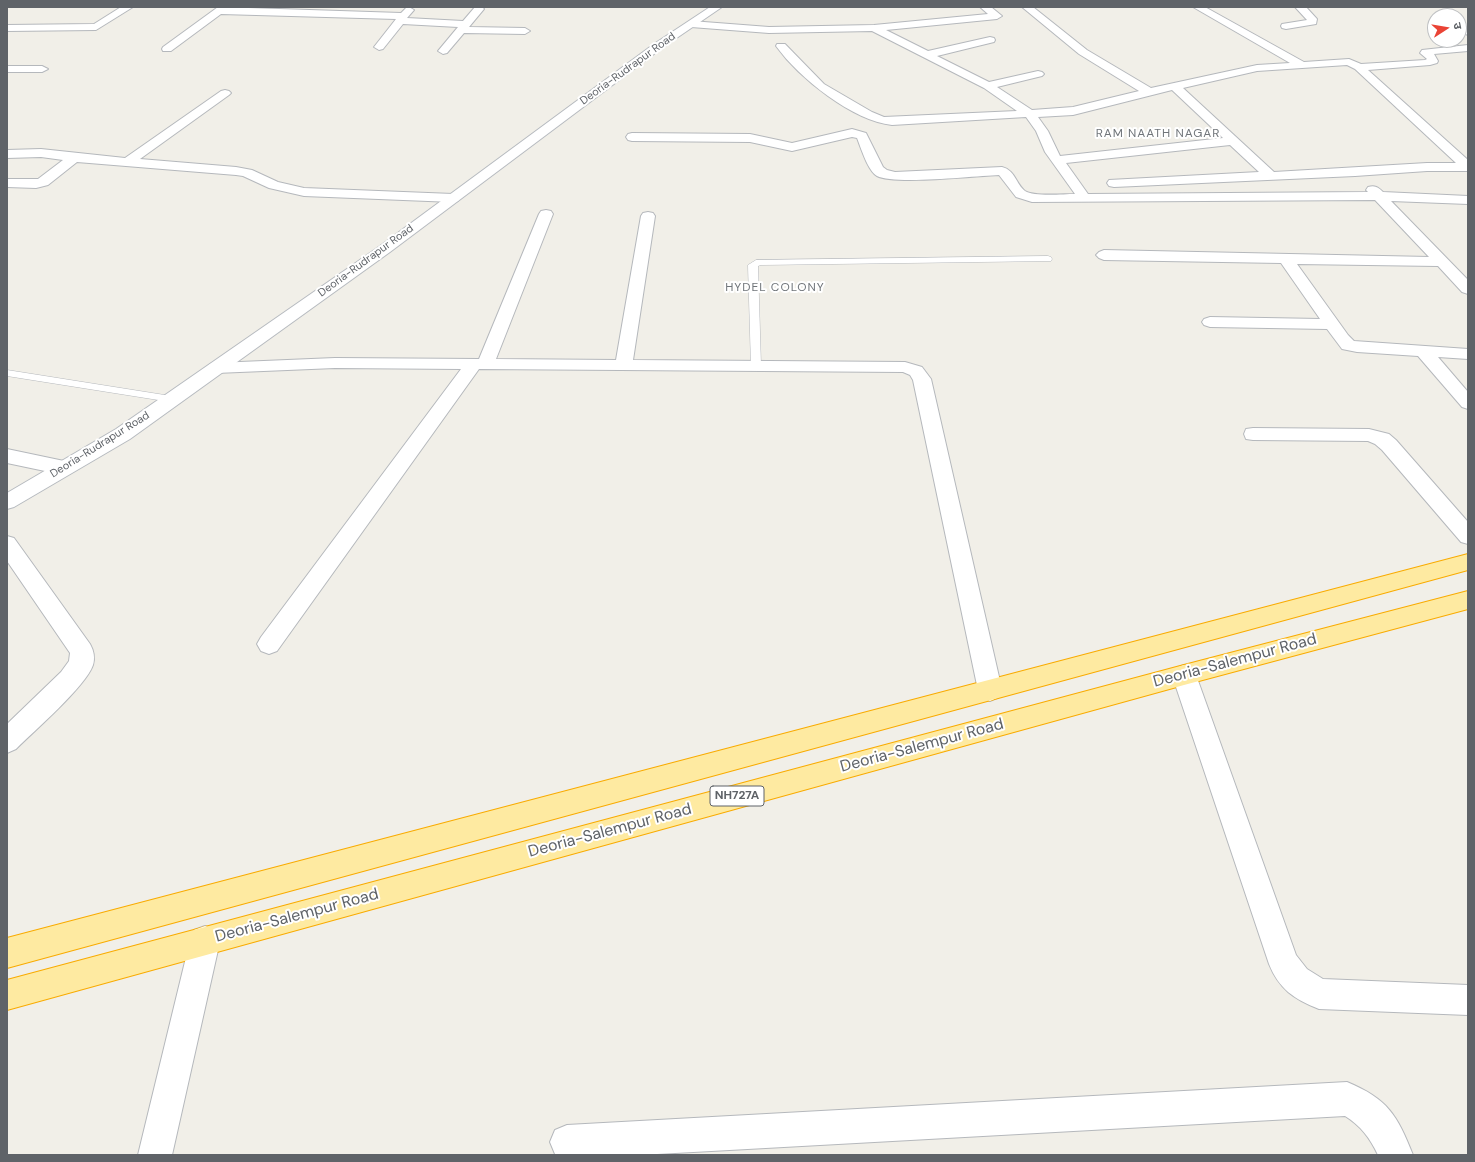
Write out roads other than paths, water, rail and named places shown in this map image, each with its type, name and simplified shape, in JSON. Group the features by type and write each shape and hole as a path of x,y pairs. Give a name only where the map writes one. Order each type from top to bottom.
{"highway":[{"path":"7,953 1468,562"},
{"name":"Deoria-Salempur Road","path":"7,995 1184,675 1468,600"}],"street":[{"path":"7,28 96,27 128,7"},
{"name":"Deoria-Rudrapur Road","path":"7,502 123,434 385,249 658,46 717,7"},
{"path":"691,24 769,30 874,28 998,16 985,7"},
{"path":"1026,7 1083,52 1149,92"},
{"path":"1198,7 1300,64"},
{"path":"1286,26 1312,22 1312,19 1300,7"},
{"path":"167,49 221,9 404,15 464,27 525,31"},
{"path":"444,51 479,9"},
{"path":"378,47 404,15"},
{"path":"874,28 988,86 1030,114 1042,131 1048,146 1057,160 1084,197"},
{"path":"926,55 990,40"},
{"path":"781,46 820,86 868,115 882,120 1074,111 1174,86 1251,69 1300,64 1349,62 1359,67 1468,167 1464,170 1427,166 1355,172 1075,185"},
{"path":"1359,67 1433,61 1433,59 1425,53 1426,52 1468,48"},
{"path":"7,69 42,70"},
{"path":"988,86 1038,74"},
{"path":"1174,86 1271,176"},
{"path":"128,162 225,93"},
{"path":"632,137 750,138 792,147 852,133 862,136 877,169 882,173 894,176 1002,171 1024,197 1379,196 1468,200"},
{"path":"1057,160 1234,141"},
{"path":"7,154 41,154 247,173 274,185 304,192 453,198"},
{"path":"7,183 36,184 44,182 74,158"},
{"path":"1355,172 1468,289"},
{"path":"269,644 480,364 546,214"},
{"path":"624,365 648,216"},
{"path":"1104,255 1443,262"},
{"path":"1286,259 1342,340 1348,345 1357,347 1468,354"},
{"path":"1210,322 1331,324"},
{"path":"1422,351 1468,403"},
{"path":"216,368 336,363 905,367 916,371 922,379 990,690"},
{"path":"1253,434 1369,435 1382,439 1389,445 1468,536"},
{"path":"7,456 64,468"},
{"path":"7,544 82,651 81,664 70,679 7,740"},
{"path":"1184,675 1284,964 1296,980 1319,994 1468,1000"},
{"path":"155,1155 205,941"},
{"path":"567,1142 1347,1099 1363,1106 1381,1124 1396,1155"}],"lane":[{"path":"756,366 753,265 759,262 1048,259"},
{"path":"7,373 171,399"}],"district":[{"name":"RAM NAATH NAGAR","path":"1158,134"},
{"name":"HYDEL COLONY","path":"775,288"}]}
